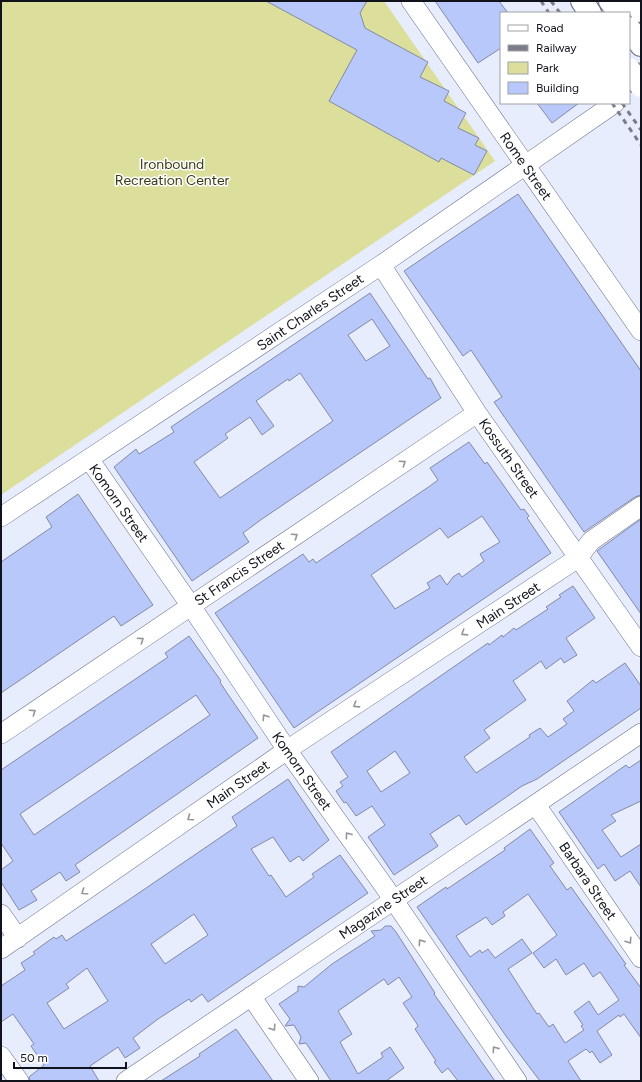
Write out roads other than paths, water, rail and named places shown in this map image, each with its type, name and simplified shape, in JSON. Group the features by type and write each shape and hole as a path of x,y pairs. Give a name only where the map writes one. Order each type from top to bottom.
{"highway":[{"path":"582,1 589,12"},
{"path":"610,1 618,12"},
{"path":"634,1 641,11"},
{"path":"630,29 641,45"},
{"path":"630,70 641,86"}],"street":[{"name":"Rome Street","path":"411,1 641,331"},
{"path":"630,93 641,86"},
{"name":"Saint Charles Street","path":"1,517 381,265 614,104"},
{"name":"Kossuth Street","path":"381,265 477,412 641,648"},
{"name":"St Francis Street","path":"1,734 477,412"},
{"name":"Komorn Street","path":"89,459 191,606 287,750 517,1081"},
{"name":"Main Street","path":"1,949 287,750 578,558 591,541 641,506"},
{"name":"Magazine Street","path":"126,1081 641,733"},
{"name":"Barbara Street","path":"536,805 641,958"},
{"path":"1,914 18,938"},
{"path":"251,996 309,1081"},
{"path":"1,1056 18,1081"}],"railway":[{"path":"541,1 548,12"},
{"path":"551,1 559,12"},
{"path":"613,104 641,145"},
{"path":"623,104 641,130"}],"park label":[{"name":"Ironbound Recreation Center","path":"172,172"}]}
